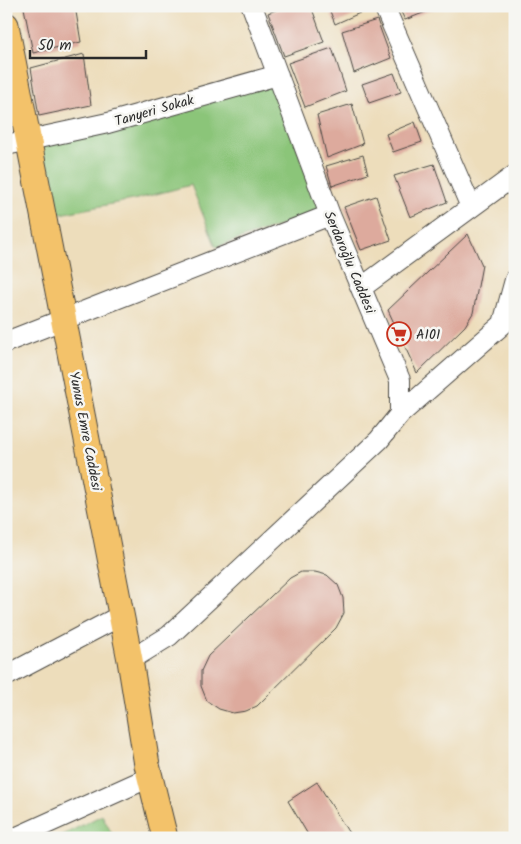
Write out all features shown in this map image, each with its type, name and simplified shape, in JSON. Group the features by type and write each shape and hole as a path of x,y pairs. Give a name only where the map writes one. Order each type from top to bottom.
{"main road":[{"name":"Yunus Emre Caddesi","path":"6,25 18,143 64,320 122,615 147,765 165,838"}],"street":[{"name":"Serdaroğlu Caddesi","path":"252,6 330,216 400,380 400,414"},
{"path":"384,6 471,207"},
{"name":"Tanyeri Sokak","path":"18,143 108,123 278,75"},
{"path":"361,288 515,175"},
{"path":"6,342 330,216"},
{"path":"130,660 169,636 379,440 400,414 503,324 515,280"},
{"path":"6,676 122,615"},
{"path":"15,838 150,777"}],"green space":[{"path":"274,83 321,212 216,247 191,185 137,199 50,216 40,146"},
{"path":"102,815 114,838 57,838"}],"building":[{"path":"33,6 75,6 81,42 33,53 24,8"},
{"path":"286,6 311,6 324,42 284,56 268,13"},
{"path":"328,6 370,6 371,8 335,24"},
{"path":"398,6 441,6 405,20"},
{"path":"377,20 391,58 354,73 342,31"},
{"path":"332,48 346,91 305,107 288,63"},
{"path":"84,54 91,105 39,116 31,68"},
{"path":"394,73 401,92 369,103 362,84"},
{"path":"352,104 363,144 327,158 317,115"},
{"path":"415,122 422,142 393,152 386,134"},
{"path":"363,155 368,174 332,186 326,166"},
{"path":"434,164 447,202 410,217 394,176"},
{"path":"376,196 391,240 361,250 344,207"},
{"path":"468,234 482,265 473,313 465,326 417,373 388,310"},
{"path":"301,572 315,572 327,575 338,585 343,598 344,613 336,628 257,706 246,711 233,713 219,709 207,701 201,686 201,671 208,656 290,578"},
{"path":"317,782 352,838 310,838 288,801"}],"place":[{"name":"A101","path":"399,334"}]}
